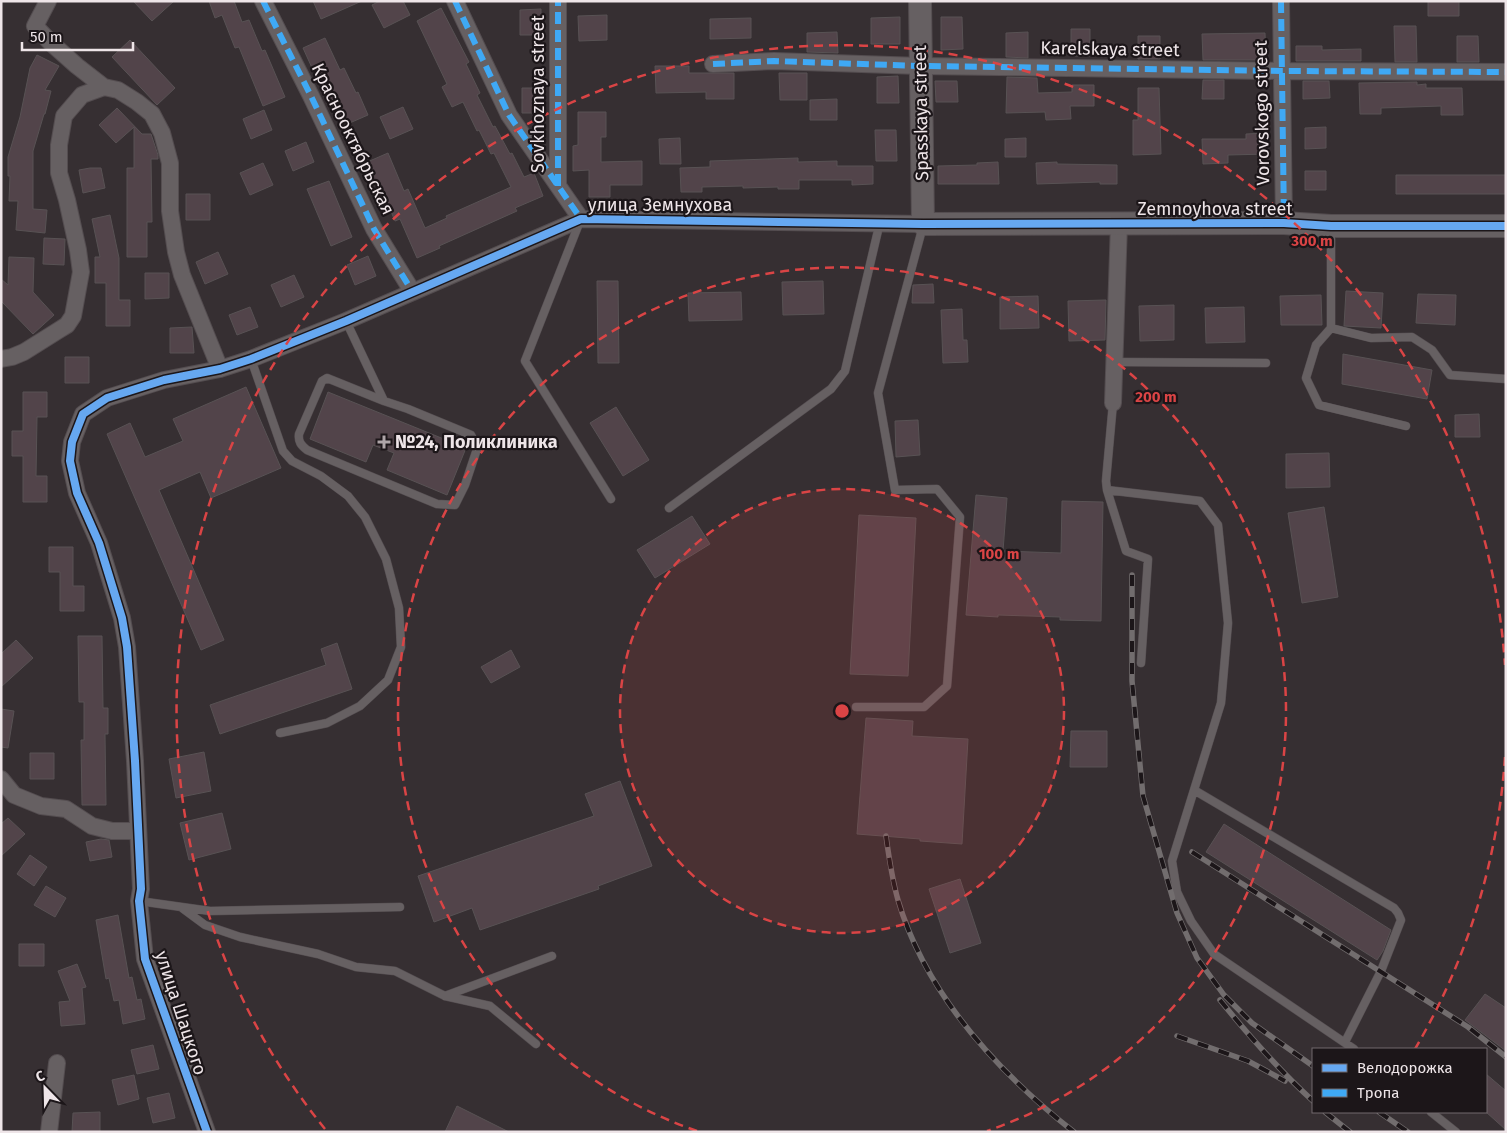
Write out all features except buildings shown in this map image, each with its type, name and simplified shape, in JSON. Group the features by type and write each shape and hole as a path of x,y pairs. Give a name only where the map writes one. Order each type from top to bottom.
{"street":[{"path":"48,1 35,26 77,66 104,87 118,90 152,114 162,133 170,163 170,211 176,252 182,275 220,369"},
{"name":"Краснооктябрьская","path":"263,1 311,96 374,229 412,292"},
{"path":"455,1 509,115 581,219"},
{"name":"Sovkhoznaya street","path":"558,1 558,186"},
{"name":"Spasskaya street","path":"920,1 923,224"},
{"name":"Vorovskogo street","path":"1281,1 1284,223"},
{"name":"Karelskaya street","path":"713,64 774,61 920,66 1506,72"},
{"path":"1,359 24,352 59,330 73,316 81,272 68,200 60,173 59,146 64,116 82,95 104,87"},
{"name":"улица Земнухова","path":"220,369 251,359 346,321 581,219 923,224"},
{"path":"1113,403 1119,223"},
{"name":"Zemnoyhova street","path":"923,224 1284,223 1331,226 1506,226"},
{"name":"улица Шацкого","path":"206,1132 145,959 139,901 141,888 127,647 122,618 99,543 77,493 70,460 72,442 83,414 107,398 164,380 220,369"},
{"path":"1,779 14,795 42,806 66,809 92,826 112,831 138,831"},
{"path":"49,1132 57,1063"}],"lane":[{"path":"581,219 525,361 611,499"},
{"path":"669,508 831,389 845,371 880,222"},
{"path":"856,707 924,707 947,686 960,517 937,489 895,490 878,392 923,224"},
{"path":"1331,226 1331,328 1316,345 1306,378 1319,405 1406,426"},
{"path":"346,321 384,401 408,408 470,435 477,449 465,486 455,505 437,504 428,501 307,450 301,446 298,440 319,386 327,378 384,401"},
{"path":"1331,328 1371,338 1412,337 1432,350 1450,375 1506,380"},
{"path":"251,359 283,451 292,461 322,476 348,496 365,517 386,559 400,608 401,647 388,680 360,706 327,723 280,733"},
{"path":"1114,362 1266,363"},
{"path":"1113,403 1106,481 1107,490 1126,551 1148,558 1141,663"},
{"path":"1107,490 1200,501 1218,525 1228,622 1221,703 1172,861 1177,892 1190,921 1214,954 1353,1048"},
{"path":"1194,790 1394,908 1398,913 1400,920 1381,971 1345,1042"},
{"path":"139,901 210,911 400,907"},
{"path":"182,908 205,925 240,937 318,954 356,967 395,971 445,996 490,1006 536,1044"},
{"path":"445,996 552,956"},
{"path":"1432,1113 1456,1132"}],"railway":[{"path":"1132,575 1132,681 1143,796 1177,913 1197,958 1224,995 1252,1023 1312,1065"},
{"path":"886,836 896,892 910,935 946,999 992,1057 1018,1084 1074,1132"},
{"path":"1192,852 1468,1027 1506,1057"},
{"path":"1220,1000 1242,1027 1312,1100"},
{"path":"1177,1036 1248,1061 1285,1081"},
{"path":"1326,1113 1350,1132"},
{"path":"1380,1113 1408,1132"}],"marked path":[{"path":"263,1 311,96 374,229 412,291"},
{"path":"455,1 509,115 581,219"},
{"path":"558,1 558,186"},
{"path":"1281,1 1284,223"},
{"path":"713,64 774,61 920,66 1506,72"}],"cycle path":[{"path":"207,1132 145,959 139,901 141,889 135,761 127,647 122,618 99,543 77,493 70,461 72,442 83,414 107,398 164,380 220,369 251,359 346,321 581,219 923,224 1284,223 1331,226 1506,226"}],"place":[{"name":"№24, Поликлиника","path":"384,442"}]}
